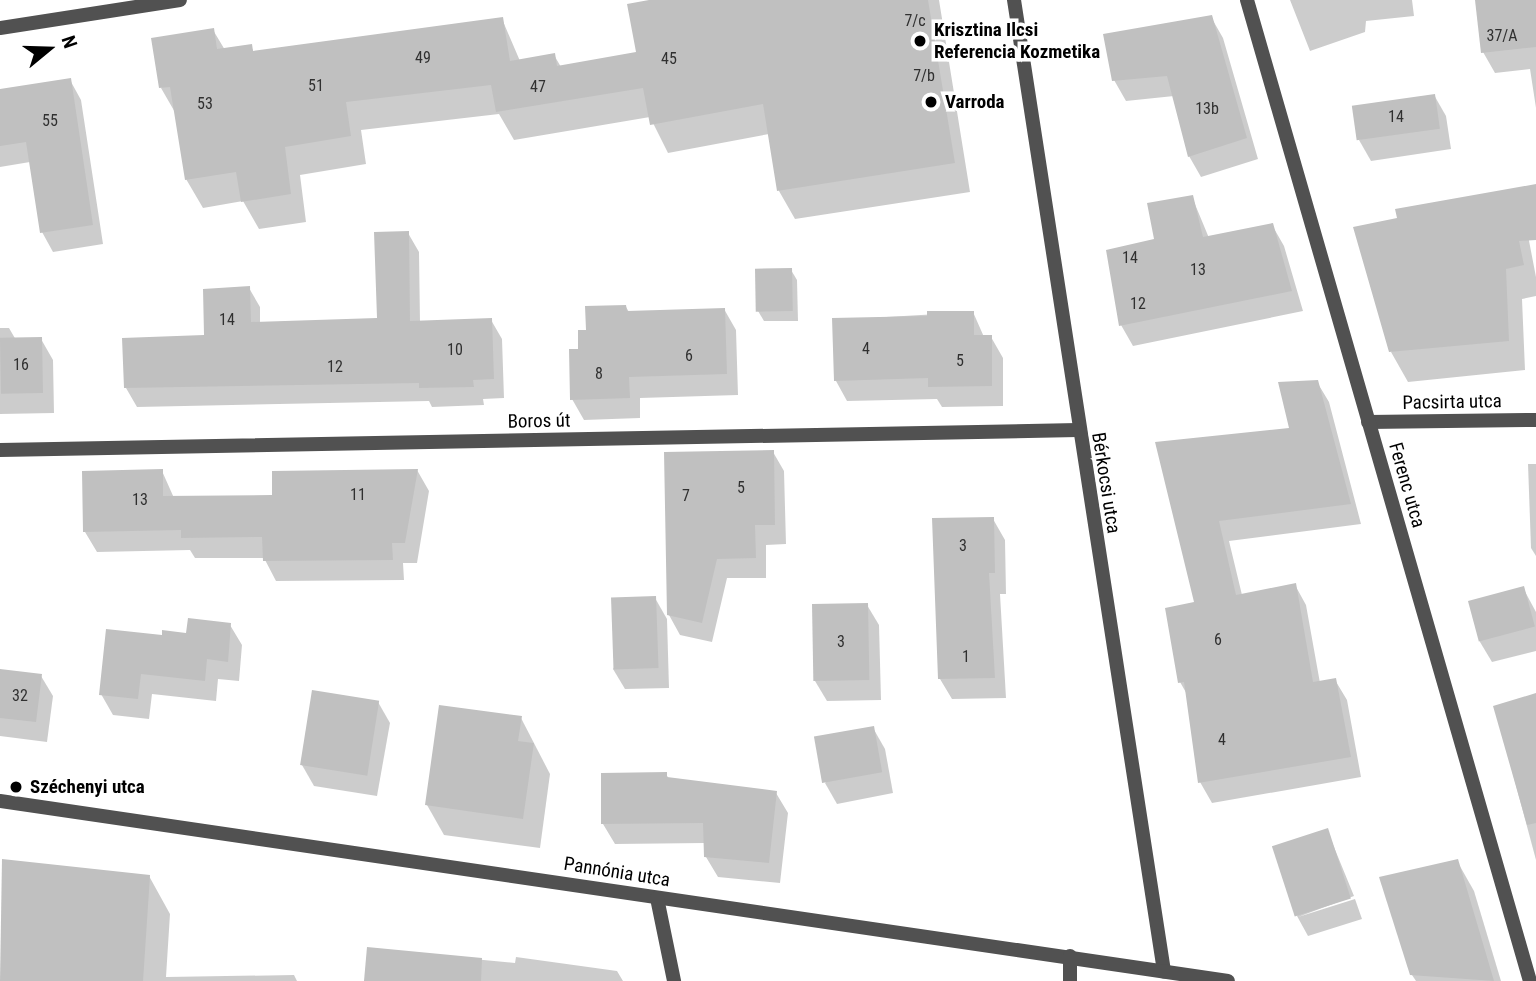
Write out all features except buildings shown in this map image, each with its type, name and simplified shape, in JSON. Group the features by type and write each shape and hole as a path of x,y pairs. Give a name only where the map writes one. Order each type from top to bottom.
{"street":[{"path":"0,28 180,0"},
{"name":"Bérkocsi utca","path":"1014,0 1078,430 1164,971"},
{"name":"Ferenc utca","path":"1247,0 1530,981"},
{"name":"Pacsirta utca","path":"1368,422 1536,420"},
{"name":"Boros út","path":"0,450 1078,430"},
{"name":"Pannónia utca","path":"0,801 1228,981"},
{"path":"657,898 674,981"},
{"path":"1070,956 1070,981"}],"place":[{"name":"Krisztina Ilcsi Referencia Kozmetika","path":"920,41"},
{"name":"Varroda","path":"931,102"},
{"name":"Széchenyi utca","path":"16,787"}]}
